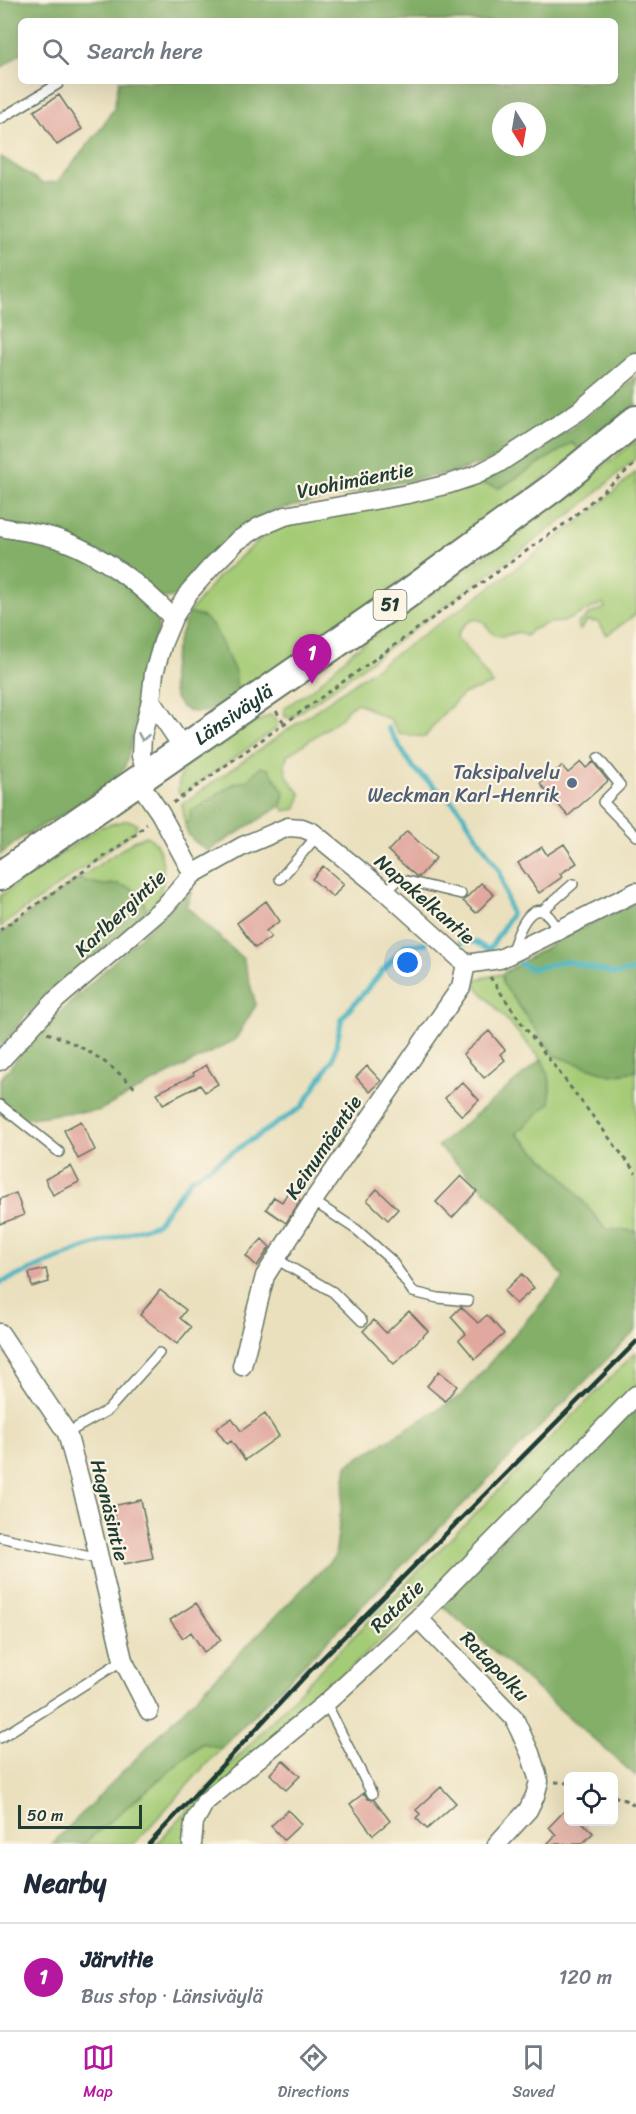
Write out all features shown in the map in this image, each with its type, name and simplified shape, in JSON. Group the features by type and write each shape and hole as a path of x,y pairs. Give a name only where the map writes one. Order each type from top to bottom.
{"main road":[{"name":"Länsiväylä","path":"0,876 402,597 526,508 636,420"}],"street":[{"name":"Vuohimäentie","path":"142,778 142,736 151,700 154,673 173,618 189,592 237,541 259,527 285,516 408,494 476,475 499,463 579,411 636,363"},
{"path":"0,527 62,540 105,561 138,586 173,618"},
{"path":"151,700 184,749"},
{"name":"Karlbergintie","path":"0,1061 57,999 164,907 193,874 142,778"},
{"name":"Napakelkantie","path":"193,874 243,846 288,827 302,828 317,836 473,964 500,959 636,892"},
{"name":"Keinumäentie","path":"242,1366 265,1276 313,1201 460,987 473,964"},
{"name":"Hagnäsintie","path":"0,1333 67,1433 123,1660 149,1711"},
{"name":"Ratatie","path":"192,1844 194,1822 205,1802 326,1703 418,1618 636,1395"},
{"name":"Ratapolku","path":"418,1618 514,1718 530,1752 539,1781 535,1796 528,1810 497,1844"}],"lane":[{"path":"0,119 58,84"},
{"path":"598,758 620,785 603,802 636,836"},
{"path":"280,879 317,836"},
{"path":"386,892 399,879 461,894"},
{"path":"511,954 519,927 527,916 542,911 573,884"},
{"path":"542,911 551,916 558,930"},
{"path":"0,1105 59,1152"},
{"path":"313,1201 357,1230 391,1260 413,1292 438,1298 468,1300"},
{"path":"276,1259 333,1292 362,1321"},
{"path":"67,1433 108,1410 159,1353"},
{"path":"0,1537 99,1559"},
{"path":"0,1738 123,1660"},
{"path":"326,1703 372,1794"}],"path":[{"path":"0,930 558,529 636,463"},
{"path":"473,964 523,1025 636,1173"},
{"path":"31,1028 70,1040 116,1069 135,1088"},
{"path":"618,1798 636,1807"}],"green space":[{"path":"0,0 636,0 636,353 578,404 497,458 456,472 272,511 237,529 180,597 160,598 104,554 0,522 0,156 42,183 57,182 100,130 114,108 118,84 618,84 618,18 18,18 18,55 0,69"},
{"path":"636,376 636,405 582,451 572,443 500,488 475,482 567,432"},
{"path":"636,441 636,458 580,507 330,691 291,718 285,717 284,708 315,687 352,652 547,511"},
{"path":"572,442 582,451 238,700 189,613 217,578 267,533 300,520 475,482 500,488"},
{"path":"636,472 636,614 607,635 598,622 587,621 580,630 577,624 590,614 605,608 603,603 563,622 548,623 532,630 526,636 519,632 498,636 493,634 482,621 470,621 462,627 457,638 493,684 463,694 441,716 425,737 399,734 390,719 357,703 348,708 343,717 287,756 286,772 301,794 296,809 285,811 281,806 284,792 246,781 234,783 204,805 191,811 190,820 185,824 182,804 484,592 589,514"},
{"path":"0,535 56,545 106,568 158,615 158,630 149,652 125,767 105,787 21,838 0,855"},
{"path":"189,613 203,617 214,627 235,672 238,700 211,710 192,711 179,704 173,691 172,674 175,654"},
{"path":"270,715 278,724 277,728 183,794 178,792 181,774 191,762 224,739"},
{"path":"260,767 269,769 284,792 281,806 208,851 196,843 187,833 185,824 190,819 191,811 225,789 247,781"},
{"path":"128,820 137,824 135,831 0,927 0,896 100,827"},
{"path":"147,836 158,847 161,855 163,882 158,897 146,911 118,884 102,885 78,879 135,840"},
{"path":"78,879 102,885 118,884 133,889 144,902 146,911 25,1016 0,1048 0,934"},
{"path":"192,891 186,906 243,959 256,1005 235,1040 98,1111 64,1113 18,1120 0,1102 0,1080 35,1036 179,900"},
{"path":"636,903 636,1071 611,1075 555,1056 503,984 502,974 568,934"},
{"path":"502,974 503,984 611,1075 636,1071 636,1231 605,1229 563,1176 516,1133 549,1103 550,1081 541,1059 471,980"},
{"path":"542,1059 550,1081 550,1103 516,1134 563,1176 605,1229 636,1231 636,1330 221,1748 202,1743 83,1844 52,1844 335,1556 347,1465 462,1395 564,1277 493,1198 438,1146"},
{"path":"636,1352 636,1396 487,1542 229,1781 188,1844 156,1844 312,1678"},
{"path":"636,1407 636,1776 439,1603"},
{"path":"203,1743 221,1748 134,1844 83,1844"}],"building":[{"path":"59,95 82,129 57,145 34,111"},
{"path":"581,762 586,768 593,762 608,781 568,816 540,784 562,766 568,773"},
{"path":"407,831 436,858 419,877 388,851"},
{"path":"564,844 577,863 560,874 562,877 539,893 518,863 542,847 547,855"},
{"path":"323,866 344,884 333,897 312,879"},
{"path":"481,883 494,895 476,913 463,901"},
{"path":"266,901 280,921 266,931 271,937 255,948 237,923"},
{"path":"489,1031 505,1050 500,1054 505,1060 484,1078 463,1054"},
{"path":"206,1065 218,1084 205,1092 200,1085 163,1104 157,1093 194,1075 193,1073"},
{"path":"367,1066 381,1081 370,1092 356,1077"},
{"path":"462,1082 479,1100 462,1116 445,1098"},
{"path":"81,1121 95,1150 78,1159 64,1130"},
{"path":"71,1166 79,1182 53,1195 45,1179"},
{"path":"461,1176 477,1191 452,1218 436,1202"},
{"path":"377,1189 398,1209 388,1220 367,1200"},
{"path":"288,1192 300,1201 286,1223 266,1209 274,1197 282,1202"},
{"path":"16,1193 24,1215 0,1224 0,1199"},
{"path":"262,1239 270,1247 257,1266 246,1256"},
{"path":"46,1269 49,1282 32,1287 29,1273"},
{"path":"522,1274 534,1288 516,1304 504,1291"},
{"path":"160,1290 186,1310 180,1318 191,1327 177,1344 140,1315"},
{"path":"461,1307 478,1323 487,1315 504,1334 475,1359 459,1340 466,1334 451,1317"},
{"path":"409,1311 428,1331 394,1364 363,1331 374,1320 386,1333"},
{"path":"439,1371 457,1386 445,1401 427,1386"},
{"path":"265,1414 279,1436 245,1460 231,1441 227,1444 216,1429 232,1418 241,1431"},
{"path":"141,1500 153,1558 124,1564 112,1506"},
{"path":"196,1603 221,1640 204,1652 191,1632 183,1638 170,1620"},
{"path":"283,1760 300,1776 286,1790 270,1774"},
{"path":"441,1787 456,1803 427,1829 416,1818 420,1814 416,1810"},
{"path":"364,1793 368,1799 374,1800 390,1821 373,1835 350,1804"},
{"path":"288,1810 301,1824 284,1840 271,1826"},
{"path":"564,1811 564,1826 586,1826 593,1833 582,1844 547,1844 556,1835 549,1827"}],"waterway":[{"path":"388,728 413,768 458,807 500,872 511,915 489,950"},
{"path":"460,943 475,942 490,951"},
{"path":"0,1283 78,1250 156,1224 191,1179 302,1107 333,1059 342,1018 405,945 426,944"},
{"path":"519,963 531,969 566,961 615,974 636,970"}],"railway":[{"path":"149,1844 309,1672 636,1342"}],"place":[{"name":"Järvitie","path":"312,684"},
{"name":"Taksipalvelu Weckman Karl-Henrik","path":"572,783"}]}
